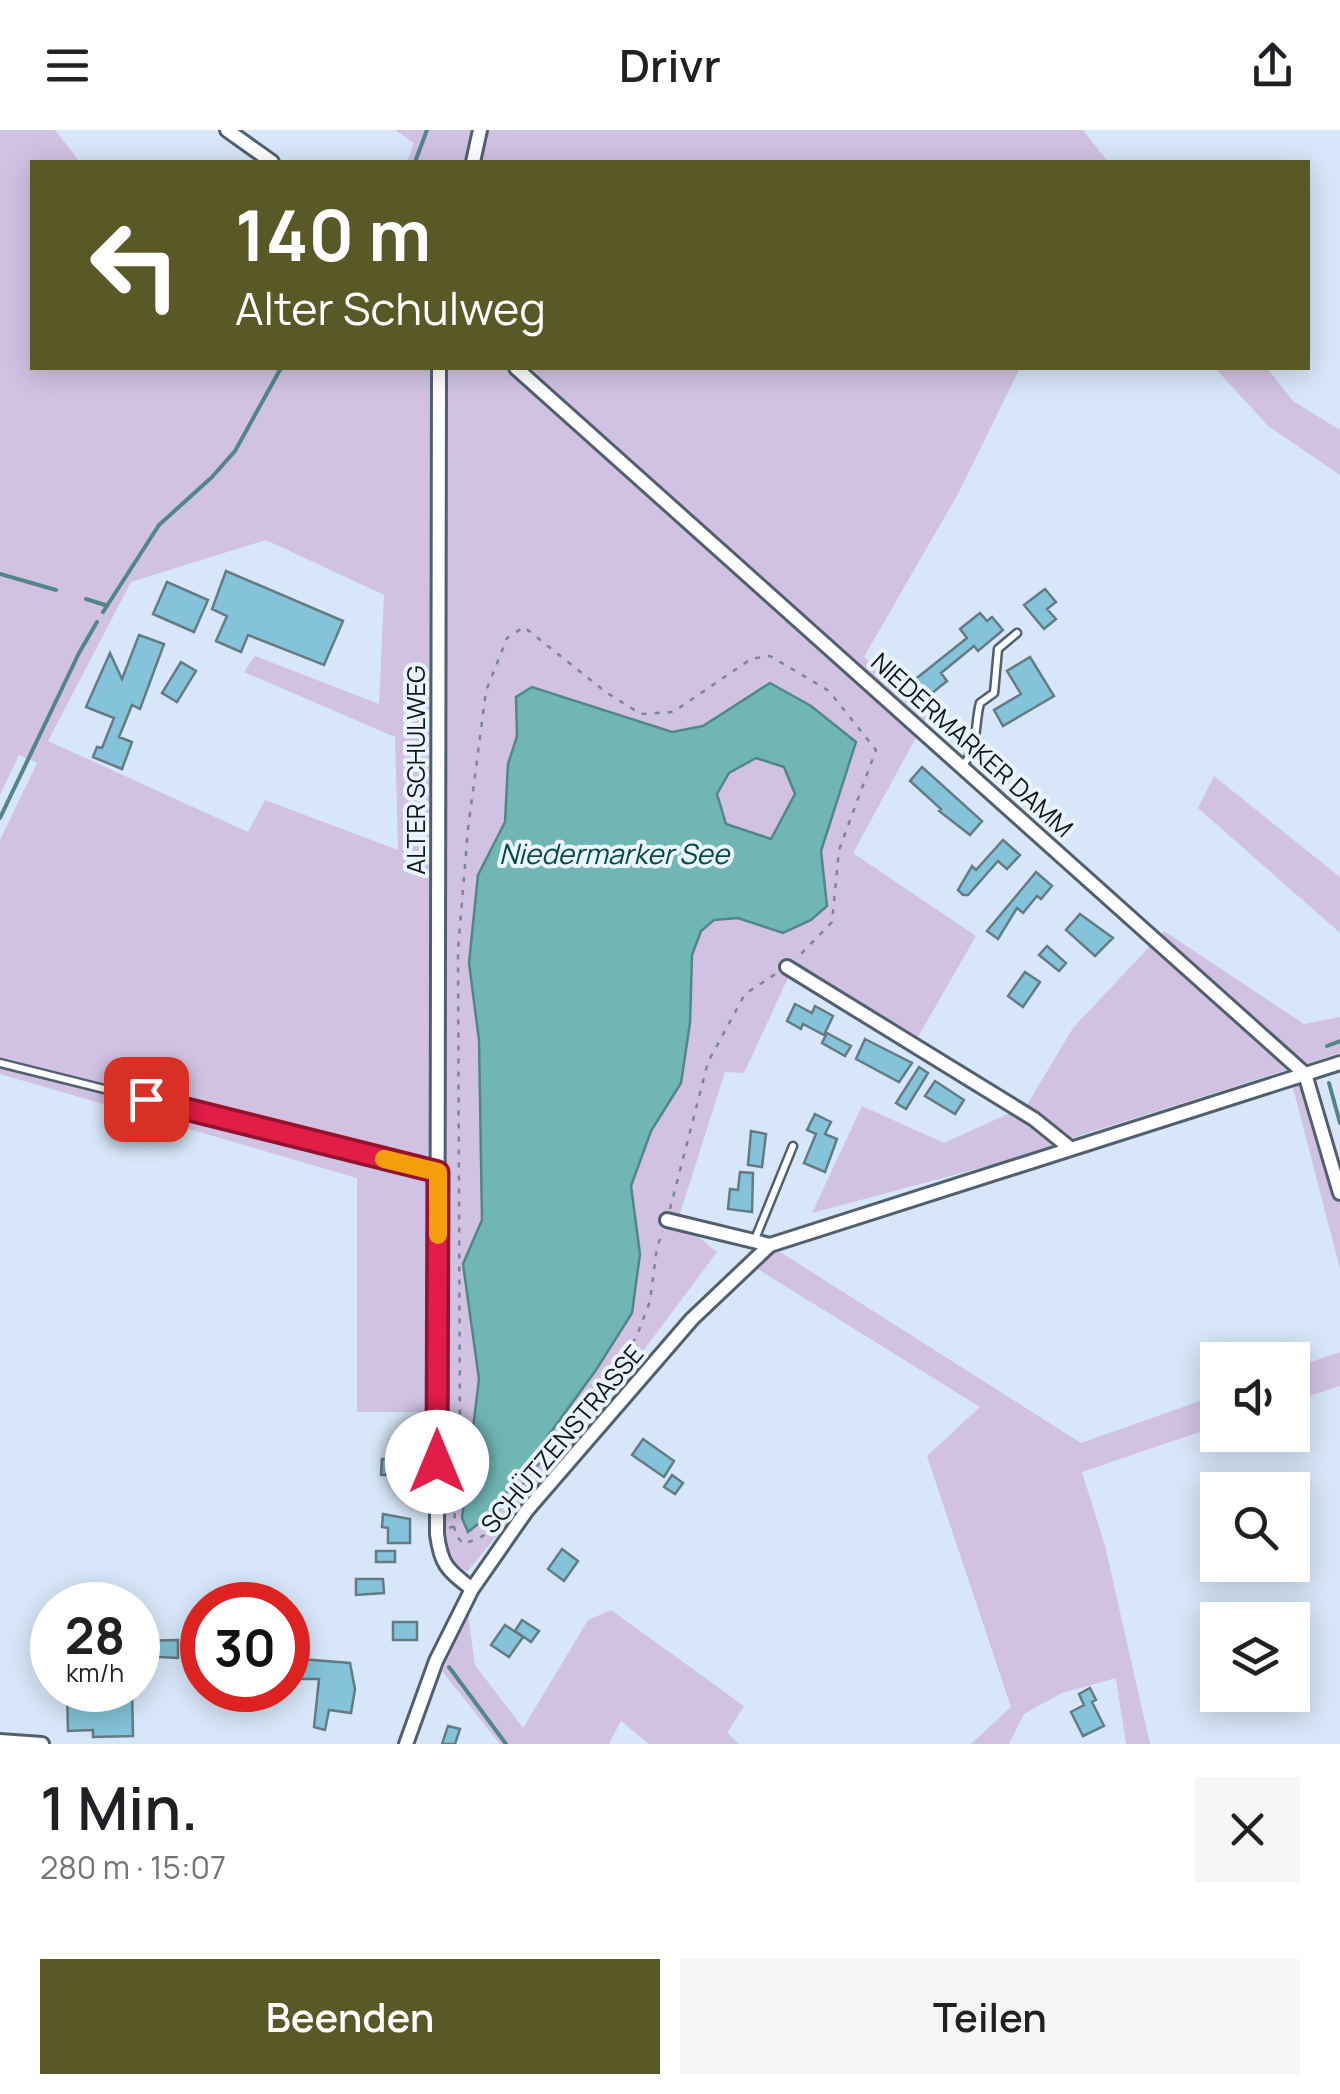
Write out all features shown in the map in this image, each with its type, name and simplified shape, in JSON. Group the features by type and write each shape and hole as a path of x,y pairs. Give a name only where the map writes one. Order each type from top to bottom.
{"street":[{"path":"226,130 269,160"},
{"path":"473,160 480,130"},
{"name":"ALTER SCHULWEG","path":"439,370 437,1534 446,1568 472,1589"},
{"name":"NIEDERMARKER DAMM","path":"518,370 1305,1074"},
{"path":"787,966 1034,1118 1070,1148"},
{"name":"SCHÜTZENSTRASSE","path":"406,1744 436,1661 472,1589 527,1510 692,1319 770,1245 1340,1063"},
{"path":"1305,1074 1340,1192"},
{"path":"667,1220 770,1245"},
{"path":"0,1740 42,1744"}],"lane":[{"path":"961,766 971,756 980,703 994,692 998,649 1017,633"},
{"path":"0,1062 438,1172"},
{"path":"754,1240 793,1146"}],"path":[{"path":"524,627 607,693 642,714 673,712 751,658 770,656 829,690 876,750 838,850 832,922 787,966 745,994 708,1062 667,1220 657,1247 650,1301 636,1338 483,1536 464,1544 456,1536 454,1526 460,1434 458,950 468,829 486,691 508,638 524,627"},
{"path":"437,1534 454,1526"}],"shaded area":[{"path":"0,130 55,130 78,160 30,160 30,370 1019,370 959,492 864,657 929,714 853,853 976,936 918,1037 795,963 744,1073 725,1072 678,1220 717,1252 594,1417 467,1572 428,1542 427,1412 357,1412 357,1178 0,1074 0,840 37,763 19,755 0,795","holes":["266,540 384,595 379,704 255,656 244,672 395,737 398,850 265,800 248,832 48,741 131,582","532,687 672,732 703,727 731,709 856,742 821,851 827,906 783,933 738,918 714,920 701,930 692,955 690,1023 681,1083 651,1131 631,1186 640,1254 632,1313 596,1370 493,1512 462,1518 479,1379 463,1264 482,1220 479,1040 469,963 478,875 505,822 508,764 517,736 517,697"]},
{"path":"395,130 1083,130 1106,160 408,160 414,143"},
{"path":"1217,370 1269,370 1293,401 1340,430 1340,475 1268,426"},
{"path":"756,758 784,767 795,795 772,839 726,824 717,793 729,773"},
{"path":"1214,776 1340,877 1340,933 1198,808"},
{"path":"1164,931 1304,1024 1340,1017 1340,1053 1069,1139 1027,1105 1073,1028"},
{"path":"1292,1084 1316,1087 1340,1165 1340,1269"},
{"path":"862,1106 944,1143 1012,1112 1058,1147 812,1213"},
{"path":"777,1250 1081,1443 1200,1401 1200,1432 1082,1472 1105,1546 1150,1744 1126,1744 1116,1678 1062,1693 1024,1714 1009,1744 971,1744 1011,1707 927,1456 980,1407 756,1268"},
{"path":"1340,1352 1340,1386 1310,1396 1310,1362"},
{"path":"611,1610 744,1706 727,1733 739,1744 649,1744 621,1721 609,1744 500,1744 442,1671 468,1614 475,1665 523,1728 588,1620"}],"water":[{"name":"Niedermarker See","path":"770,683 811,706 856,742 821,851 827,906 811,920 783,933 738,918 714,920 701,931 692,955 690,1023 681,1083 651,1131 631,1186 640,1254 632,1313 596,1370 492,1513 468,1532 462,1518 479,1379 463,1264 482,1220 479,1040 469,963 478,875 505,822 508,764 517,736 516,697 532,687 672,732 703,726","holes":["756,758 784,767 795,794 771,839 726,824 717,794 729,773"]}],"building":[{"path":"226,571 343,621 324,665 248,635 241,652 216,641 227,616 212,609"},
{"path":"167,582 208,600 194,632 153,614"},
{"path":"1045,589 1056,602 1047,609 1056,619 1044,629 1024,605"},
{"path":"980,613 987,621 992,617 1003,630 978,651 974,646 941,673 947,681 926,698 913,681 967,638 960,629"},
{"path":"139,635 164,644 140,709 132,705 119,737 132,742 122,769 93,757 97,747 102,748 114,718 86,707 110,653 122,679"},
{"path":"1030,657 1054,696 1003,726 994,710 1021,694 1007,671"},
{"path":"181,662 196,671 177,702 162,693"},
{"path":"922,767 982,821 970,835 910,781"},
{"path":"1003,840 1020,855 1007,869 998,861 968,895 963,895 958,890 972,866 976,870"},
{"path":"1036,872 1052,886 1023,913 1017,908 998,939 987,931"},
{"path":"1080,914 1113,938 1095,956 1066,930"},
{"path":"1047,946 1066,963 1059,971 1039,955"},
{"path":"1025,972 1040,982 1023,1007 1008,996"},
{"path":"795,1004 812,1013 815,1006 833,1016 824,1035 787,1021"},
{"path":"827,1033 851,1046 845,1056 822,1043"},
{"path":"865,1039 912,1063 899,1082 856,1059"},
{"path":"919,1067 928,1073 906,1109 896,1103"},
{"path":"935,1081 964,1100 955,1114 925,1096"},
{"path":"815,1114 831,1122 825,1134 837,1139 825,1172 804,1163 816,1134 807,1130"},
{"path":"751,1131 766,1134 762,1167 748,1165"},
{"path":"740,1172 753,1173 752,1212 728,1209 730,1189 738,1190"},
{"path":"643,1439 674,1461 664,1477 632,1455"},
{"path":"382,1459 411,1459 411,1484 393,1484 393,1475 381,1475"},
{"path":"672,1475 683,1483 675,1494 664,1487"},
{"path":"383,1514 410,1519 410,1543 388,1543 388,1528 382,1527"},
{"path":"562,1549 578,1561 564,1581 548,1569"},
{"path":"376,1551 395,1551 395,1562 376,1562"},
{"path":"356,1579 383,1579 384,1593 356,1595"},
{"path":"522,1620 539,1631 531,1642 515,1631"},
{"path":"393,1622 417,1622 417,1640 393,1640"},
{"path":"505,1625 523,1637 509,1657 491,1645"},
{"path":"160,1640 178,1640 178,1658 160,1657"},
{"path":"310,1660 350,1663 355,1689 351,1713 329,1710 325,1730 314,1727 319,1679 310,1679"},
{"path":"1090,1688 1104,1726 1083,1736 1071,1712 1084,1705 1079,1694"},
{"path":"68,1712 132,1712 133,1736 93,1737 93,1730 68,1731"},
{"path":"448,1726 460,1729 455,1744 442,1744"}],"waterway":[{"path":"416,160 427,130"},
{"path":"103,612 159,525 235,451 280,370"},
{"path":"0,574 56,590"},
{"path":"86,599 105,605"},
{"path":"0,818 97,622"},
{"path":"1327,1046 1340,1041"},
{"path":"1329,1083 1340,1123"},
{"path":"449,1667 506,1744"}],"slow traffic":[{"path":"384,1159 438,1172 438,1235"}],"route":[{"path":"146,1099 438,1172 437,1462"}]}
